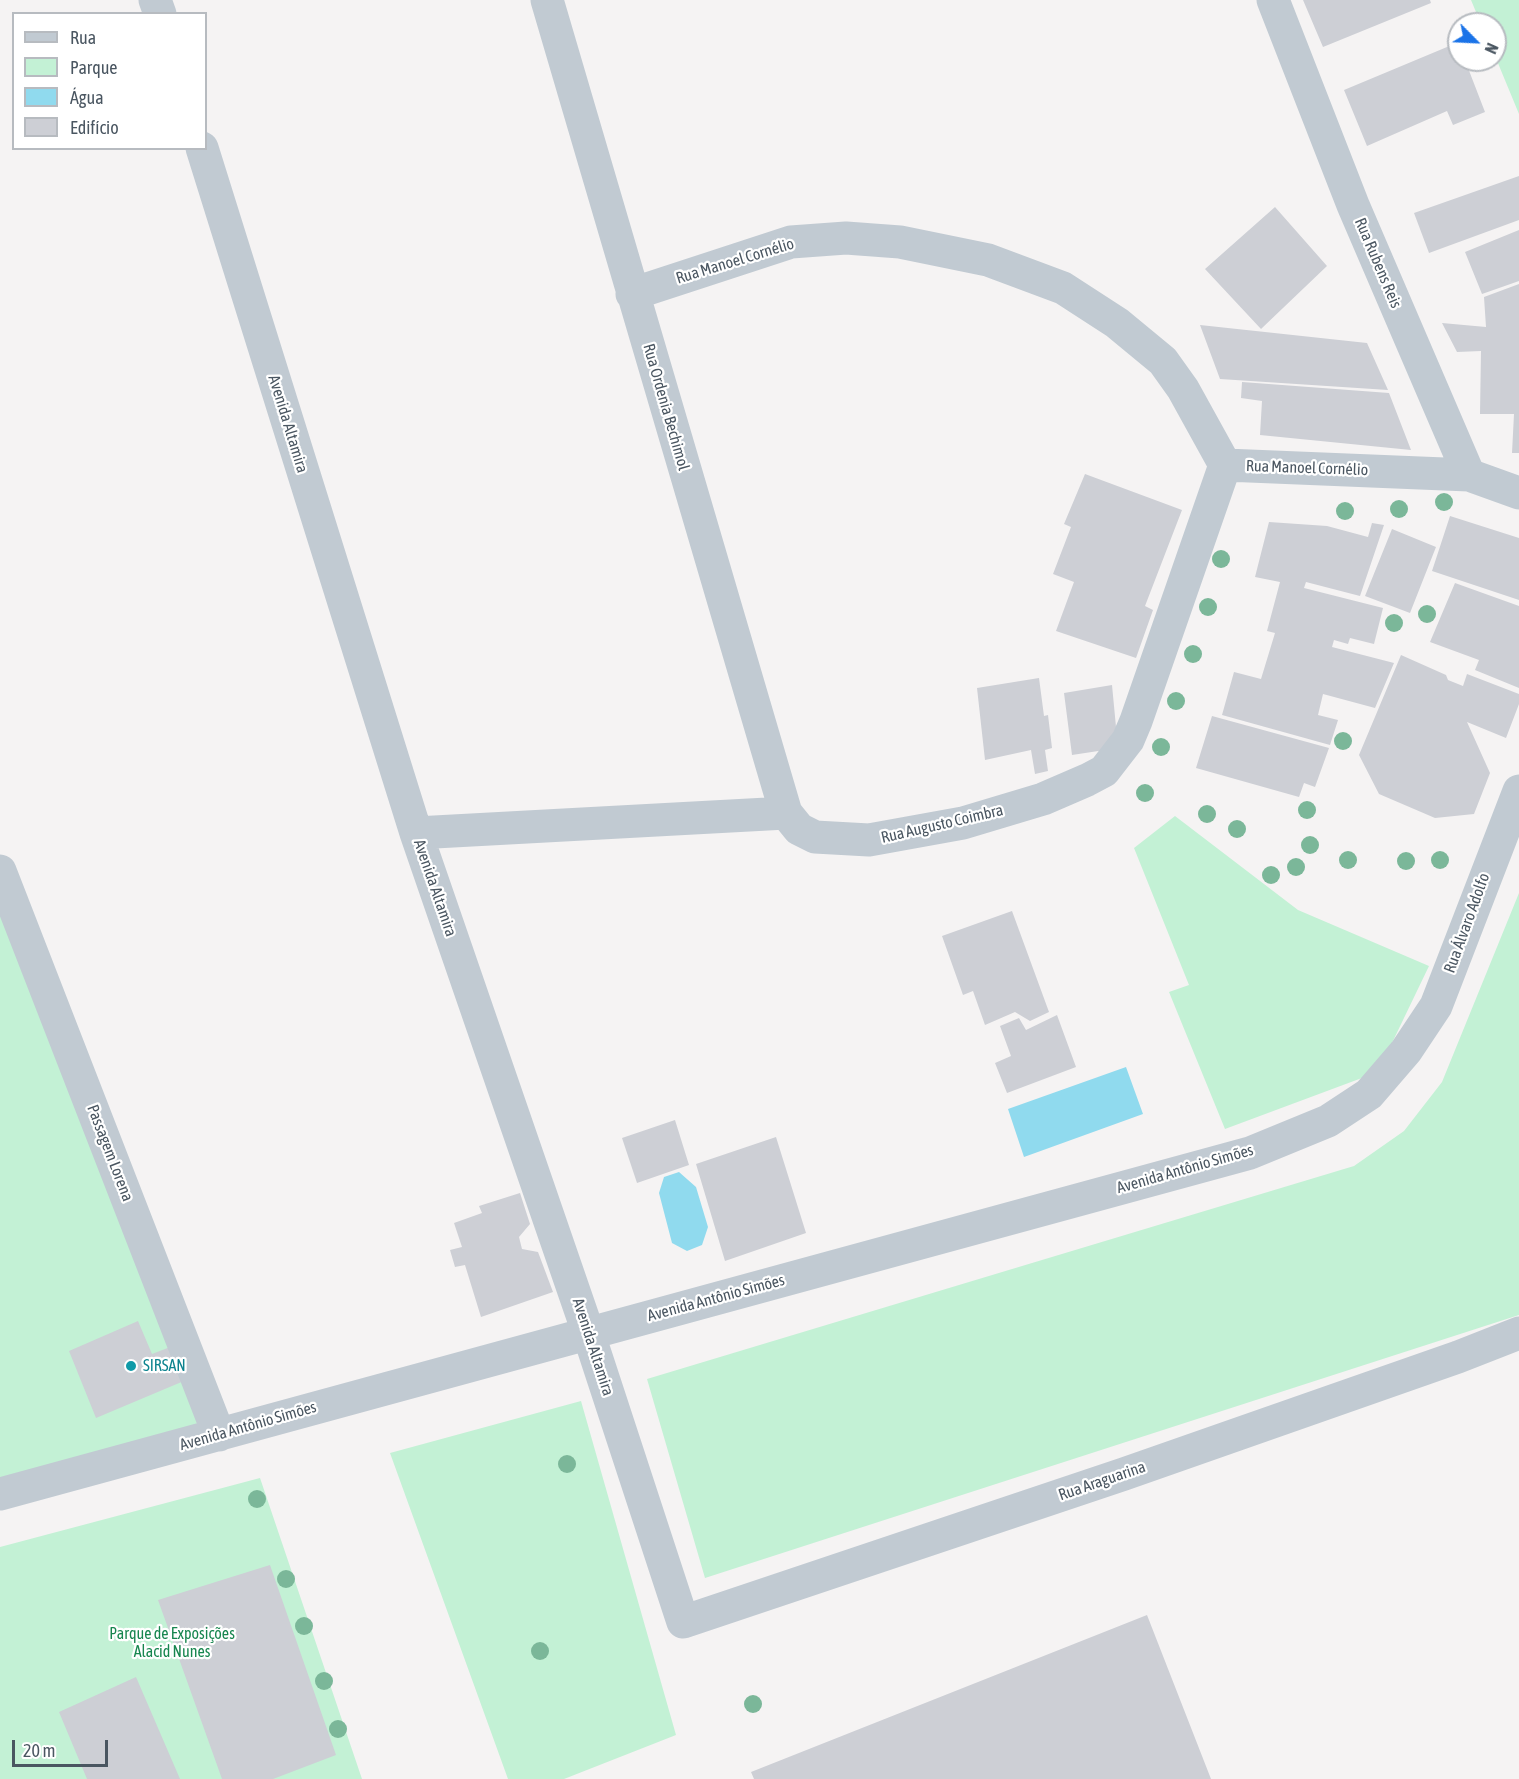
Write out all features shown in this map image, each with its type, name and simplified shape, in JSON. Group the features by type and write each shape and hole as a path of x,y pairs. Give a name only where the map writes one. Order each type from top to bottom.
{"street":[{"name":"Rua Ordenia Bechimol","path":"547,0 786,813"},
{"name":"Rua Rubens Reis","path":"1273,0 1353,205 1470,475"},
{"name":"Avenida Altamira","path":"203,150 416,833 588,1332 683,1622"},
{"name":"Rua Manoel Cornélio","path":"632,294 791,242 846,237 889,241 988,260 1063,288 1117,323 1164,361 1183,389 1225,465 1470,475"},
{"name":"Rua Augusto Coimbra","path":"786,813 799,829 815,837 869,840 897,837 963,823 1043,799 1104,771 1128,740 1136,721 1225,465"},
{"path":"1470,475 1519,493"},
{"name":"Rua Álvaro Adolfo","path":"1406,1051 1436,1006 1519,790"},
{"path":"416,833 786,813"},
{"name":"Passagem Lorena","path":"0,871 219,1435"},
{"name":"Avenida Antônio Simões","path":"0,1494 1250,1153 1328,1121 1369,1094 1406,1051"},
{"name":"Rua Araguarina","path":"683,1622 1112,1478 1458,1357 1519,1333"}],"green space":[{"path":"1471,0 1519,0 1519,114 1502,72 1507,72 1507,12 1476,12"},
{"path":"1175,816 1298,910 1429,966 1378,1072 1225,1129 1169,992 1189,985 1134,848"},
{"path":"0,886 221,1433 0,1491"},
{"path":"1519,893 1519,1315 705,1578 647,1379 1354,1166 1404,1131 1442,1082"},
{"path":"581,1401 676,1735 564,1779 508,1779 390,1453"},
{"name":"Parque de Exposições Alacid Nunes","path":"260,1478 362,1779 0,1779 0,1547"}],"water":[{"path":"1126,1067 1143,1114 1024,1157 1008,1109"},
{"path":"679,1172 696,1187 708,1227 702,1245 687,1251 672,1243 659,1193 664,1177"}],"building":[{"path":"1303,0 1430,0 1431,3 1323,47"},
{"path":"1447,47 1447,72 1470,72 1485,112 1453,125 1447,111 1367,146 1344,90"},
{"path":"1519,176 1519,220 1429,253 1414,213"},
{"path":"1275,207 1327,266 1261,329 1205,269"},
{"path":"1519,230 1519,281 1482,294 1465,252"},
{"path":"1519,284 1519,453 1512,453 1514,414 1480,414 1481,351 1457,352 1442,323 1486,327 1484,297"},
{"path":"1200,325 1367,343 1388,390 1220,379"},
{"path":"1242,382 1389,393 1411,450 1260,435 1262,401 1241,398"},
{"path":"1085,474 1182,510 1145,606 1153,610 1136,658 1056,631 1074,582 1053,574 1071,527 1064,524"},
{"path":"1450,516 1519,538 1519,600 1432,571"},
{"path":"1269,522 1327,526 1368,537 1372,523 1384,525 1360,596 1306,582 1304,588 1383,608 1374,644 1350,638 1348,644 1334,640 1332,647 1394,663 1375,708 1323,694 1318,715 1338,720 1330,745 1222,715 1234,672 1261,679 1275,633 1267,631 1280,582 1255,577"},
{"path":"1392,529 1436,547 1410,613 1365,596"},
{"path":"1455,583 1519,606 1519,688 1475,670 1479,660 1430,642"},
{"path":"1401,655 1446,675 1448,680 1463,686 1467,674 1519,694 1519,704 1506,738 1467,722 1490,773 1474,814 1435,818 1379,794 1359,755"},
{"path":"1039,678 1044,716 1048,715 1052,748 1045,750 1048,771 1035,774 1031,750 985,760 977,688"},
{"path":"1112,685 1118,748 1072,755 1064,693"},
{"path":"1212,716 1329,748 1315,787 1304,783 1299,797 1196,768"},
{"path":"1012,911 1049,1012 1030,1021 1015,1012 985,1025 973,991 963,995 942,936"},
{"path":"1057,1015 1076,1067 1007,1093 995,1063 1011,1056 1000,1026 1019,1018 1026,1030"},
{"path":"675,1120 689,1165 637,1183 622,1138"},
{"path":"776,1137 806,1233 725,1261 696,1164"},
{"path":"520,1193 530,1224 519,1237 522,1249 538,1252 553,1292 481,1317 465,1265 455,1267 450,1250 462,1247 454,1223 482,1213 479,1206"},
{"name":"SIRSAN","path":"138,1321 152,1354 178,1344 191,1378 96,1418 69,1351"},
{"path":"270,1565 336,1755 273,1779 222,1779 158,1600"},
{"path":"1147,1615 1211,1779 754,1779 751,1772"},
{"path":"136,1677 180,1779 87,1779 59,1712"}],"place":[{"name":"SIRSAN","path":"131,1366"}]}
